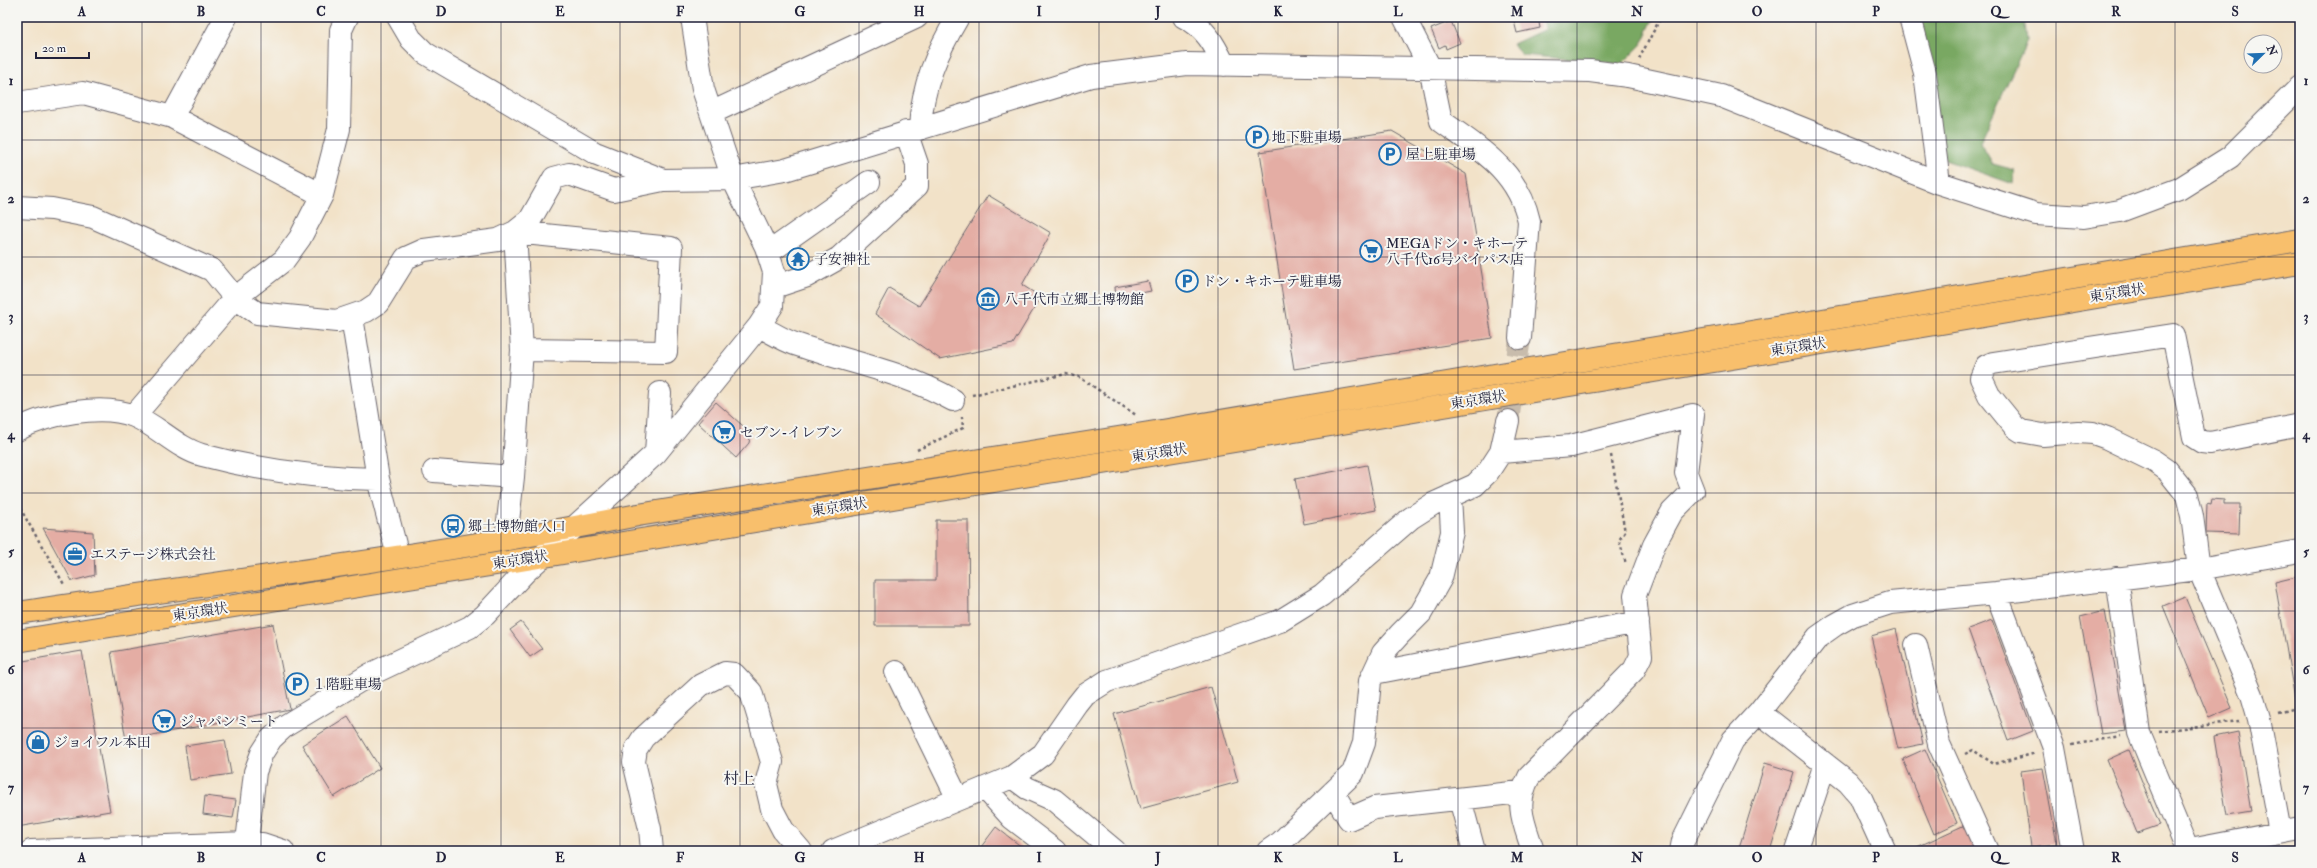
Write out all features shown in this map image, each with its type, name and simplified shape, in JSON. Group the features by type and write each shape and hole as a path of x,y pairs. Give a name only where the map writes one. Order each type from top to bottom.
{"highway":[{"name":"東京環状","path":"17,613 574,528 2300,240"},
{"name":"東京環状","path":"17,641 545,556 2300,263"}],"street":[{"path":"172,117 225,17"},
{"path":"134,416 235,298 284,260 300,238 322,195 339,129 341,30 347,17"},
{"path":"398,17 411,39 425,53 595,153 663,180"},
{"path":"246,847 255,772 262,753 272,739 285,726 371,674 470,627 499,602 525,572 545,556 656,453 759,326 772,306 774,272 768,254 733,179 703,89 692,17"},
{"path":"711,113 884,24 917,17"},
{"path":"774,287 806,276 839,258 917,186 917,164 913,130 921,110 926,82 940,47 958,17"},
{"path":"1184,17 1196,22 1217,48 1224,65"},
{"path":"1404,17 1430,68 1441,122 1496,162 1513,181 1525,205 1528,221 1520,338"},
{"path":"1910,17 1926,73 1939,183"},
{"path":"17,207 52,209 93,217 212,270 235,298 257,313 337,321 352,317 378,303 406,258 424,250 498,240 515,232 530,220 554,178 569,174 614,190 663,180 733,179 785,170 1091,76 1187,64 1590,71 1628,76 1721,96 1939,183 2036,214 2084,217 2120,212 2179,189 2230,157 2300,87"},
{"path":"17,103 83,94 172,117 322,195"},
{"path":"768,254 869,182"},
{"path":"515,232 672,248 666,352 522,350"},
{"path":"506,539 513,477 522,350 515,232"},
{"path":"352,317 378,479 398,556"},
{"path":"759,326 793,344 889,371 924,384 953,400"},
{"path":"2117,578 2139,733 2187,851 2290,830 2252,695 2199,569 2192,516 2186,495 2167,470 2154,461 2093,433 2078,432 2043,435 2021,431 2015,427 1989,395 1981,378 1986,366 1993,363 2173,335 2194,437 2202,442 2210,443 2300,425"},
{"path":"656,453 660,393"},
{"path":"17,430 68,412 114,410 134,416 195,453 239,465 278,473 323,478 378,479"},
{"path":"1501,452 1571,446 1693,415 1686,473 1693,491 1672,512 1654,545 1635,595 1641,656 1634,670 1529,777 1521,792 1521,810 1533,851"},
{"path":"834,851 856,847 958,799 1012,777 1043,754 1077,705 1095,688 1107,681 1280,621 1322,595 1411,518 1475,484 1488,472 1501,452 1508,421"},
{"path":"434,471 513,477"},
{"path":"1268,851 1281,842 1353,773 1364,743 1370,681 1384,653 1421,613 1441,578 1452,532 1450,496"},
{"path":"1681,851 1683,840 1733,740 1759,712 1818,637 1853,615 1890,603 1996,593 2199,569 2300,551"},
{"path":"1996,593 2054,748 2073,851"},
{"path":"1374,673 1638,622"},
{"path":"1916,645 1939,744 1988,851"},
{"path":"896,672 958,799"},
{"path":"652,851 650,829 634,762 636,749 643,738 701,685 725,673 734,674 752,692 772,762 766,784 772,809 782,830 801,851"},
{"path":"1759,712 1848,782 1860,796 1885,851"},
{"path":"1796,851 1825,764"},
{"path":"1012,777 1027,788 1054,800 1115,851"},
{"path":"986,788 1012,818 1055,851"},
{"path":"1333,792 1349,819 1374,808 1521,792"},
{"path":"1460,799 1474,851"},
{"path":"31,851 246,847 262,844 283,851"}],"path":[{"path":"1628,76 1653,35 1661,17"},
{"path":"917,470 915,452 920,448 963,428 962,416 953,400 1066,374 1078,377 1136,414 1149,433"},
{"path":"1608,437 1625,532 1619,540 1635,595"},
{"path":"17,504 65,587 73,586"}],"green space":[{"path":"1542,17 1654,17 1641,45 1622,64 1522,55 1513,44 1545,29"},
{"path":"1915,17 2024,17 2027,41 1980,142 1993,164 2015,170 2013,184 1945,160"}],"building":[{"path":"1513,17 1538,17 1540,28 1517,33"},
{"path":"1451,21 1460,43 1446,49 1445,45 1439,48 1431,29"},
{"path":"1392,131 1466,174 1492,338 1294,369 1260,152"},
{"path":"988,195 1051,233 1022,285 1041,297 1013,344 940,359 875,314 889,288 919,306"},
{"path":"1148,281 1151,291 1116,298 1115,287"},
{"path":"716,402 751,433 749,443 736,458 698,423"},
{"path":"1367,465 1376,510 1304,524 1295,479"},
{"path":"2212,499 2224,500 2224,504 2240,504 2239,534 2206,533 2207,503 2211,504"},
{"path":"936,520 968,520 969,626 875,626 875,580 936,580"},
{"path":"43,528 93,532 95,575 72,581"},
{"path":"2300,576 2300,699 2295,700 2275,582"},
{"path":"2185,597 2232,708 2209,718 2163,606"},
{"path":"2105,611 2126,731 2101,734 2080,617"},
{"path":"1992,620 2033,731 2008,741 1968,629"},
{"path":"521,622 542,649 530,657 510,630"},
{"path":"273,624 290,709 126,740 111,652"},
{"path":"1896,629 1923,744 1898,749 1871,636"},
{"path":"82,651 110,811 17,827 17,662"},
{"path":"1211,687 1238,782 1140,809 1114,714"},
{"path":"348,716 380,768 334,797 302,745"},
{"path":"2238,732 2251,812 2227,816 2214,737"},
{"path":"225,740 231,774 190,780 185,746"},
{"path":"1925,749 1957,823 1934,834 1903,759"},
{"path":"2129,750 2160,825 2137,833 2107,760"},
{"path":"1765,763 1794,772 1770,851 1738,851"},
{"path":"2043,768 2057,844 2031,847 2021,771"},
{"path":"205,796 236,800 233,818 203,814"},
{"path":"1967,824 1979,851 1919,851 1917,847"},
{"path":"996,827 1027,851 978,851"}],"tunnel":[{"path":"1508,421 1520,338"}],"place":[{"name":"地下駐車場","path":"1257,137"},
{"name":"屋上駐車場","path":"1390,154"},
{"name":"MEGAドン・キホーテ 八千代16号バイパス店","path":"1371,251"},
{"name":"子安神社","path":"798,259"},
{"name":"ドン・キホーテ駐車場","path":"1187,281"},
{"name":"八千代市立郷土博物館","path":"988,299"},
{"name":"セブン-イレブン","path":"724,432"},
{"name":"郷土博物館入口","path":"453,526"},
{"name":"エステージ株式会社","path":"75,554"},
{"name":"１階駐車場","path":"297,684"},
{"name":"ジャパンミート","path":"164,721"},
{"name":"ジョイフル本田","path":"38,742"}],"district":[{"name":"村上","path":"739,779"}]}
